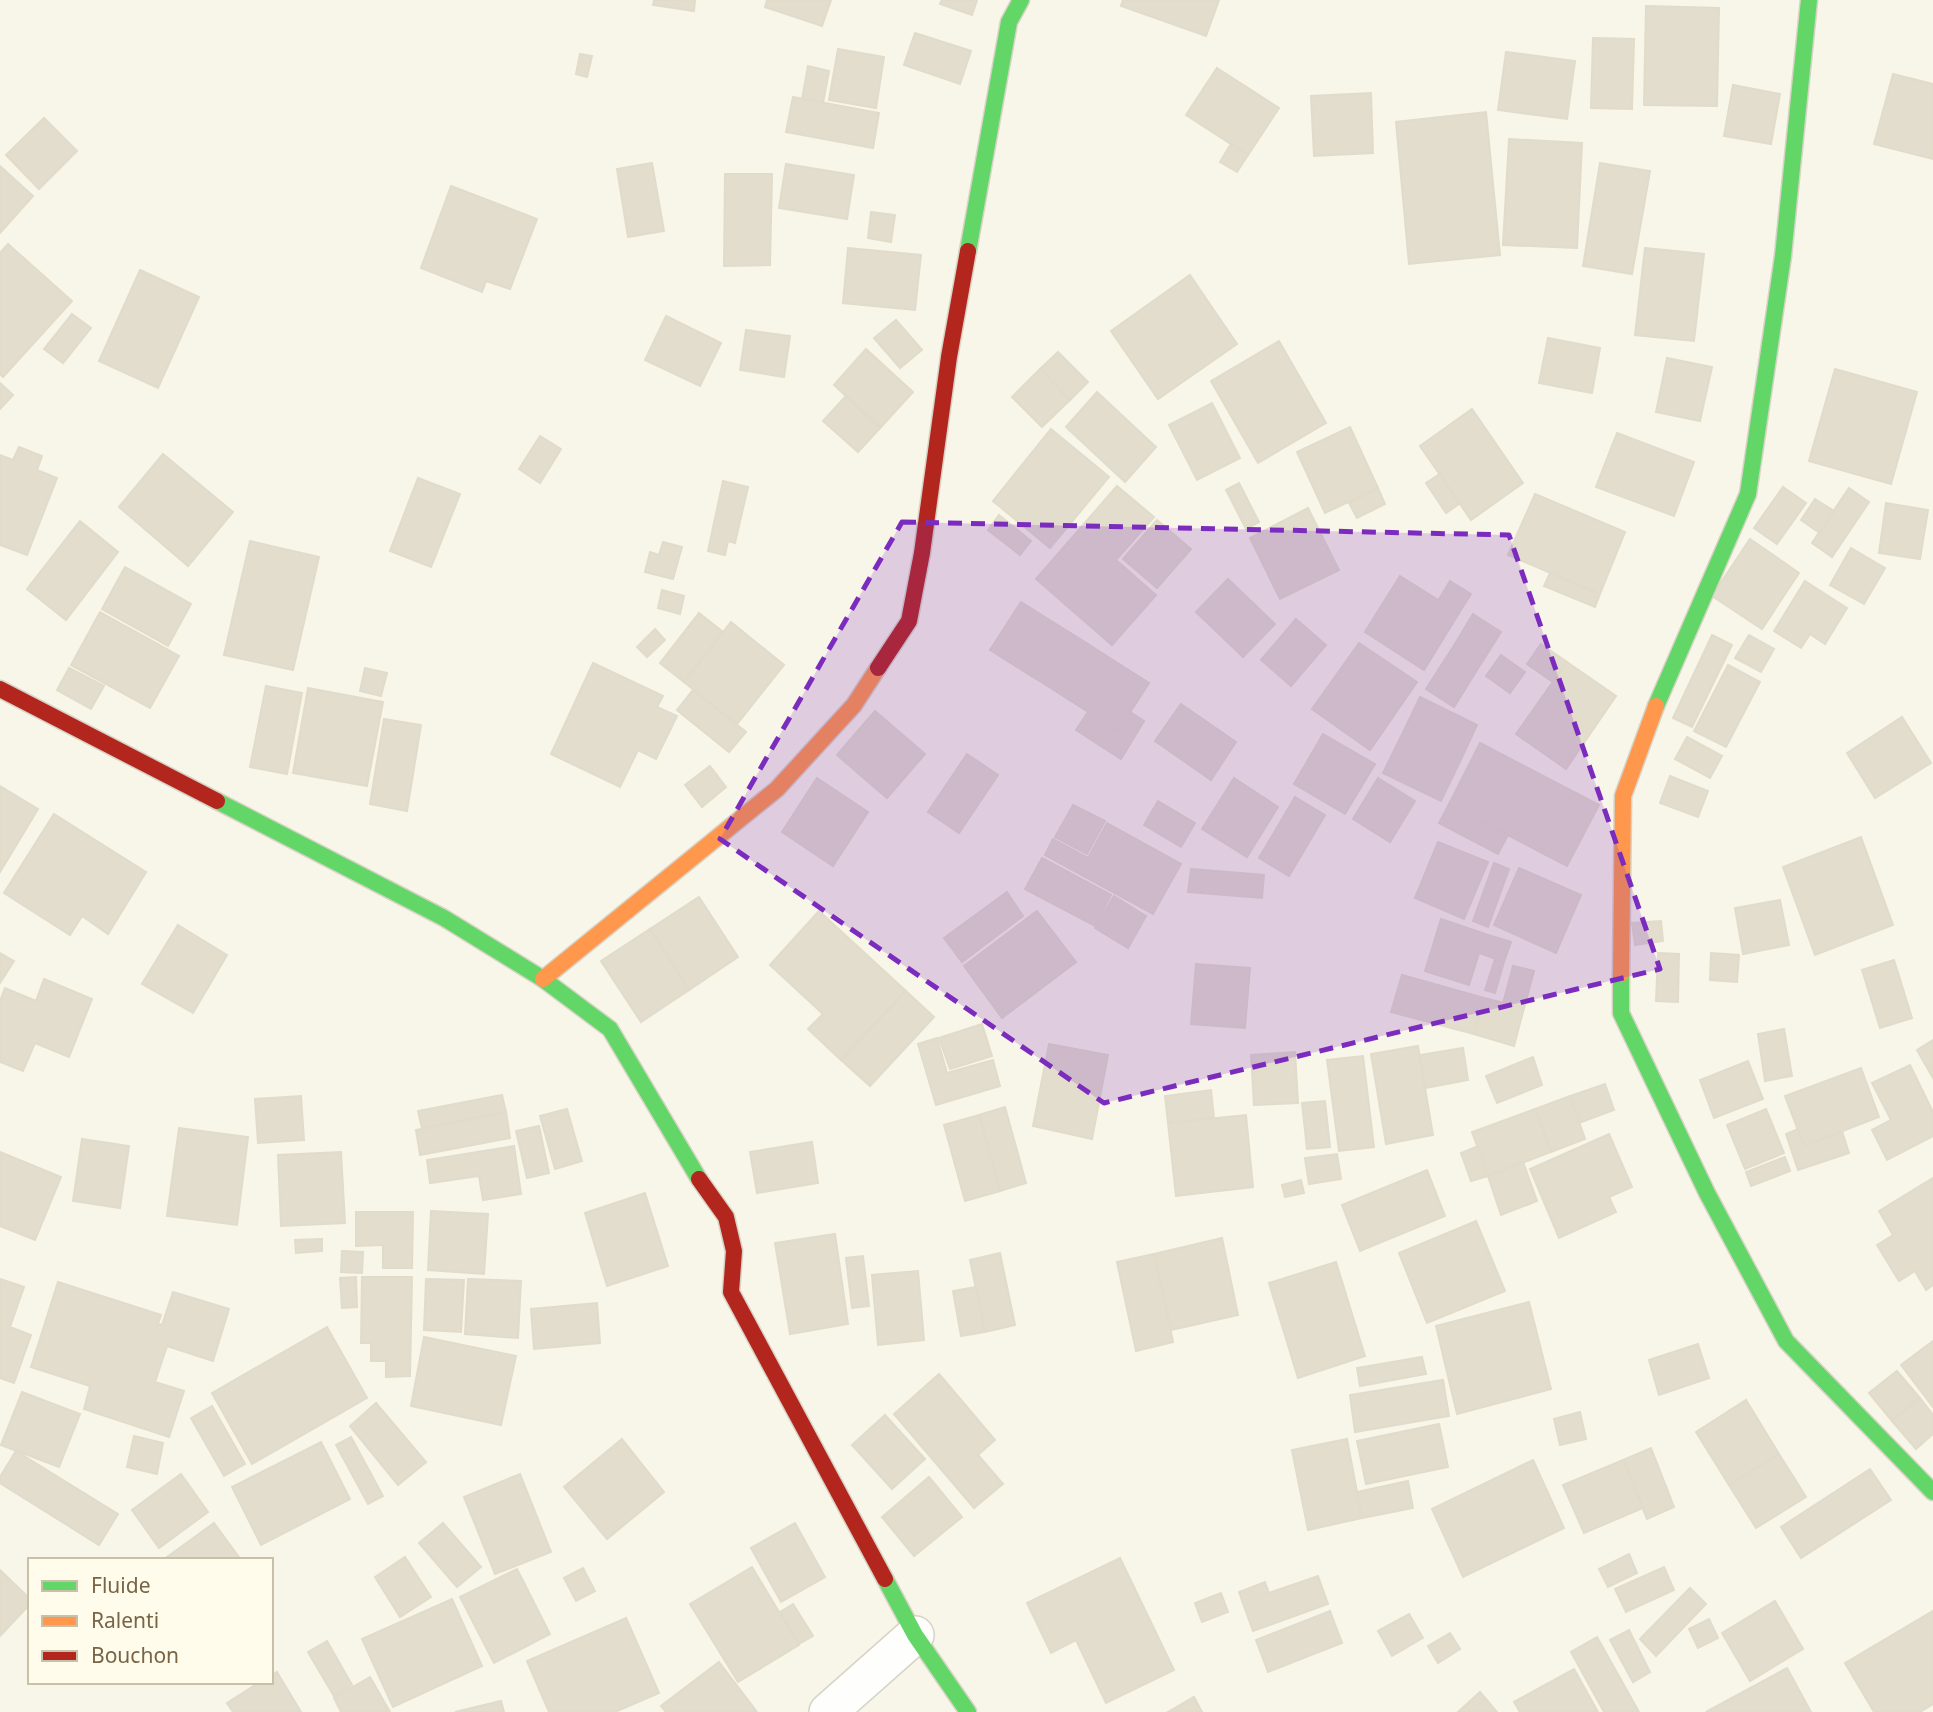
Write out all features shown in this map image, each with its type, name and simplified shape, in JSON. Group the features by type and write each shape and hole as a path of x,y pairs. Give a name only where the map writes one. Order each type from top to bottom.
{"street":[{"path":"543,979 777,789 854,705 909,621 922,553 949,356 1009,22 1021,0"},
{"path":"1809,0 1783,256 1748,494 1647,727 1623,796 1621,1013 1707,1193 1786,1341 1933,1492"},
{"path":"0,689 444,918 543,979 610,1029 690,1166 726,1217 734,1251 731,1292 915,1635 968,1712"},
{"path":"828,1712 915,1635"}],"highlighted area":[{"path":"902,522 1509,535 1660,969 1104,1103 720,839"}],"building":[{"path":"654,0 695,0 694,11 653,5"},
{"path":"767,0 831,0 822,26 765,7"},
{"path":"942,0 977,0 972,15 940,4"},
{"path":"1123,0 1219,0 1206,36 1121,6"},
{"path":"1646,6 1719,8 1717,106 1644,105"},
{"path":"915,33 971,51 960,84 904,65"},
{"path":"1593,38 1634,39 1632,109 1591,108"},
{"path":"838,49 884,57 876,108 829,100"},
{"path":"1506,52 1575,61 1567,119 1498,110"},
{"path":"580,54 592,56 587,77 576,74"},
{"path":"808,66 829,71 823,103 802,99"},
{"path":"1217,68 1279,108 1248,155 1186,115"},
{"path":"1893,74 1933,84 1933,159 1874,144"},
{"path":"1733,85 1780,94 1771,144 1724,136"},
{"path":"1371,93 1373,153 1314,156 1311,96"},
{"path":"793,97 879,113 873,148 786,132"},
{"path":"1486,112 1500,255 1409,264 1396,122"},
{"path":"44,118 77,151 39,189 6,155"},
{"path":"1509,139 1582,143 1577,248 1503,245"},
{"path":"1231,144 1248,155 1237,172 1220,162"},
{"path":"652,163 664,231 628,237 617,169"},
{"path":"1600,163 1650,171 1632,274 1583,266"},
{"path":"786,164 854,175 847,219 779,208"},
{"path":"0,166 33,196 0,233"},
{"path":"725,174 772,174 770,265 724,266"},
{"path":"451,186 537,219 510,289 486,281 482,292 421,268"},
{"path":"871,212 895,215 891,242 868,238"},
{"path":"8,244 72,301 3,377 0,374 0,253"},
{"path":"848,248 921,255 915,310 843,303"},
{"path":"1645,248 1704,254 1694,341 1635,335"},
{"path":"140,270 199,297 158,388 99,361"},
{"path":"1190,275 1237,344 1158,399 1111,331"},
{"path":"72,314 91,328 63,363 44,349"},
{"path":"666,316 721,343 700,386 645,360"},
{"path":"896,320 922,350 900,368 874,338"},
{"path":"746,330 790,336 784,377 740,370"},
{"path":"1548,338 1600,348 1592,393 1539,383"},
{"path":"1279,341 1326,423 1258,463 1211,381"},
{"path":"866,349 913,392 880,428 834,385"},
{"path":"1058,352 1088,382 1070,400 1040,369"},
{"path":"1667,358 1712,367 1700,421 1656,412"},
{"path":"1040,369 1070,400 1042,427 1012,397"},
{"path":"1835,369 1917,392 1891,484 1809,461"},
{"path":"0,383 13,395 0,409"},
{"path":"1097,392 1156,447 1125,482 1066,427"},
{"path":"846,396 880,428 858,452 823,421"},
{"path":"1212,403 1240,458 1197,480 1169,425"},
{"path":"1472,409 1523,483 1471,520 1420,446"},
{"path":"1350,427 1378,488 1325,513 1297,452"},
{"path":"1051,429 1109,477 1050,548 993,501"},
{"path":"1617,433 1694,462 1674,516 1596,487"},
{"path":"540,436 561,449 540,483 519,469"},
{"path":"19,447 42,456 37,470 57,478 27,555 0,545 0,455 13,460"},
{"path":"163,454 233,512 188,566 119,507"},
{"path":"1440,474 1459,504 1446,513 1426,483"},
{"path":"418,478 460,494 431,567 390,551"},
{"path":"723,481 748,487 735,543 728,541 725,555 708,551"},
{"path":"1239,483 1259,522 1246,529 1226,490"},
{"path":"1117,486 1154,517 1116,560 1156,595 1112,645 1036,579"},
{"path":"1783,487 1806,503 1777,544 1754,528"},
{"path":"1378,488 1385,504 1357,518 1349,503"},
{"path":"1849,488 1869,502 1832,557 1812,543"},
{"path":"1535,494 1625,532 1600,594 1508,555"},
{"path":"1815,499 1834,511 1820,533 1801,520"},
{"path":"1886,503 1928,510 1920,559 1879,553"},
{"path":"1308,508 1339,570 1280,599 1250,538"},
{"path":"999,515 1031,541 1020,555 988,530"},
{"path":"1157,520 1191,549 1157,588 1123,559"},
{"path":"80,521 118,552 66,620 27,589"},
{"path":"1750,539 1799,573 1762,629 1712,596"},
{"path":"250,541 319,557 293,670 224,655"},
{"path":"663,542 682,547 673,579 645,572 650,552 659,555"},
{"path":"1851,548 1885,568 1864,604 1830,585"},
{"path":"125,567 191,604 168,646 102,609"},
{"path":"1550,573 1600,594 1595,607 1544,586"},
{"path":"1400,576 1459,613 1424,670 1365,632"},
{"path":"1228,579 1275,624 1243,657 1196,612"},
{"path":"1450,581 1471,594 1459,613 1438,601"},
{"path":"1805,581 1847,608 1825,644 1810,634 1801,648 1774,631"},
{"path":"662,590 684,596 680,614 658,608"},
{"path":"1021,602 1088,644 1057,692 990,650"},
{"path":"100,612 179,656 150,708 71,665"},
{"path":"699,613 723,632 684,682 660,663"},
{"path":"1473,614 1501,632 1482,662 1455,644"},
{"path":"1296,619 1326,645 1291,686 1261,660"},
{"path":"731,622 784,665 737,724 684,682"},
{"path":"655,629 665,640 647,657 637,647"},
{"path":"1712,635 1732,645 1692,727 1673,718"},
{"path":"1749,635 1774,649 1761,672 1735,658"},
{"path":"1359,643 1417,682 1370,750 1312,709"},
{"path":"1088,644 1149,683 1118,731 1057,692"},
{"path":"1455,644 1482,662 1454,707 1426,689"},
{"path":"1541,644 1567,662 1553,682 1527,664"},
{"path":"1501,655 1525,672 1510,693 1486,676"},
{"path":"1567,662 1616,696 1566,769 1516,734"},
{"path":"593,663 663,696 657,707 677,716 656,759 638,750 620,787 551,754"},
{"path":"1728,665 1760,682 1726,747 1694,731"},
{"path":"69,668 104,686 91,709 57,690"},
{"path":"365,668 387,673 381,696 360,691"},
{"path":"266,686 302,693 287,774 250,767"},
{"path":"308,688 383,702 367,786 293,773"},
{"path":"693,690 746,732 729,752 677,710"},
{"path":"1420,697 1477,725 1465,751 1408,722"},
{"path":"1181,704 1236,742 1211,780 1155,741"},
{"path":"875,711 925,754 887,798 837,755"},
{"path":"1088,712 1118,731 1130,712 1144,721 1121,759 1076,730"},
{"path":"1902,717 1931,763 1875,798 1847,753"},
{"path":"384,719 421,725 407,811 370,804"},
{"path":"1408,722 1465,751 1441,801 1383,773"},
{"path":"1323,734 1375,764 1345,814 1294,784"},
{"path":"1687,737 1722,756 1710,778 1675,759"},
{"path":"1480,743 1574,792 1542,853 1449,804"},
{"path":"967,754 998,775 959,833 928,812"},
{"path":"710,766 726,787 702,807 685,785"},
{"path":"1670,776 1708,791 1698,817 1660,803"},
{"path":"817,778 868,812 833,866 782,832"},
{"path":"1234,778 1278,807 1247,857 1202,829"},
{"path":"1378,778 1415,801 1390,842 1353,819"},
{"path":"0,786 38,809 0,872"},
{"path":"1574,792 1599,805 1567,866 1542,853"},
{"path":"1295,797 1325,815 1289,876 1259,858"},
{"path":"1158,801 1195,823 1181,847 1144,825"},
{"path":"1449,804 1508,835 1498,854 1439,823"},
{"path":"1073,805 1105,821 1087,854 1055,837"},
{"path":"54,814 146,872 108,934 82,916 70,935 4,893"},
{"path":"1107,823 1181,864 1153,914 1045,855 1053,839 1088,858"},
{"path":"1861,837 1893,925 1815,955 1783,867"},
{"path":"1438,842 1488,862 1464,919 1415,898"},
{"path":"1042,858 1111,895 1095,926 1025,889"},
{"path":"1494,863 1509,869 1488,927 1473,921"},
{"path":"1519,868 1581,895 1556,953 1494,925"},
{"path":"1191,869 1204,870 1201,893 1188,892"},
{"path":"1204,870 1264,875 1262,898 1201,893"},
{"path":"1007,892 1023,916 962,962 944,938"},
{"path":"1114,896 1146,916 1128,948 1095,928"},
{"path":"699,897 738,957 689,990 650,929"},
{"path":"1780,900 1789,945 1743,954 1735,908"},
{"path":"819,911 906,991 841,1060 808,1029 823,1014 770,965"},
{"path":"1037,911 1076,962 1002,1018 964,966"},
{"path":"1441,919 1485,934 1469,985 1425,971"},
{"path":"1661,921 1663,941 1635,945 1632,923"},
{"path":"178,925 227,955 193,1013 142,984"},
{"path":"650,929 689,990 641,1022 601,961"},
{"path":"1485,934 1511,942 1504,962 1479,953"},
{"path":"0,953 14,961 0,983"},
{"path":"1658,953 1679,954 1678,1002 1656,1001"},
{"path":"1711,953 1739,955 1737,982 1710,980"},
{"path":"1495,959 1504,962 1495,993 1485,990"},
{"path":"1894,960 1912,1018 1880,1028 1862,970"},
{"path":"1196,964 1250,968 1245,1028 1191,1024"},
{"path":"1513,966 1534,971 1524,1008 1503,1003"},
{"path":"1402,975 1484,998 1474,1034 1391,1012"},
{"path":"44,979 92,999 69,1057 35,1043 23,1071 0,1062 0,1001 5,988 36,1001"},
{"path":"906,991 934,1017 870,1086 841,1060"},
{"path":"1484,998 1524,1008 1514,1046 1474,1034"},
{"path":"982,1024 992,1056 950,1069 939,1038"},
{"path":"1784,1029 1792,1076 1765,1081 1758,1034"},
{"path":"937,1038 947,1073 993,1060 1000,1086 936,1105 918,1044"},
{"path":"1933,1040 1933,1078 1917,1050"},
{"path":"1049,1044 1108,1055 1092,1139 1033,1126"},
{"path":"1418,1046 1433,1135 1386,1144 1371,1054"},
{"path":"1463,1048 1468,1080 1425,1088 1420,1055"},
{"path":"1295,1052 1298,1103 1254,1105 1251,1055"},
{"path":"1363,1056 1374,1147 1339,1151 1327,1060"},
{"path":"1533,1057 1542,1085 1497,1103 1486,1076"},
{"path":"1748,1061 1763,1099 1714,1118 1700,1080"},
{"path":"1910,1065 1933,1112 1933,1136 1887,1160 1872,1130 1891,1120 1872,1083"},
{"path":"1861,1068 1879,1117 1804,1146 1785,1096"},
{"path":"1605,1084 1614,1110 1579,1123 1570,1096"},
{"path":"1211,1090 1214,1118 1168,1123 1165,1096"},
{"path":"502,1095 506,1112 422,1128 418,1111"},
{"path":"301,1096 304,1140 258,1143 255,1099"},
{"path":"1570,1096 1585,1139 1551,1152 1535,1109"},
{"path":"1325,1101 1330,1147 1307,1149 1302,1103"},
{"path":"1005,1107 1026,1183 1000,1191 979,1115"},
{"path":"567,1109 582,1161 555,1169 540,1116"},
{"path":"1535,1109 1551,1152 1488,1176 1472,1132"},
{"path":"1766,1109 1784,1153 1745,1169 1727,1125"},
{"path":"506,1112 510,1138 420,1155 416,1130"},
{"path":"979,1115 1000,1191 965,1201 944,1125"},
{"path":"1246,1115 1253,1187 1176,1196 1168,1123"},
{"path":"539,1126 549,1173 527,1178 516,1131"},
{"path":"179,1128 248,1137 237,1225 167,1216"},
{"path":"1798,1129 1804,1146 1842,1131 1849,1153 1798,1170 1786,1134"},
{"path":"1609,1134 1632,1187 1609,1197 1616,1212 1559,1238 1530,1169"},
{"path":"82,1139 129,1146 120,1208 73,1201"},
{"path":"812,1142 818,1183 757,1193 750,1152"},
{"path":"514,1146 521,1194 483,1200 479,1176 430,1183 427,1160"},
{"path":"1478,1146 1488,1176 1471,1181 1461,1153"},
{"path":"0,1152 61,1177 35,1240 0,1226"},
{"path":"341,1152 345,1223 281,1226 278,1155"},
{"path":"1337,1154 1341,1179 1309,1184 1305,1158"},
{"path":"1785,1157 1790,1171 1751,1186 1746,1172"},
{"path":"1523,1162 1537,1201 1501,1215 1488,1176"},
{"path":"1427,1170 1445,1216 1360,1251 1342,1205"},
{"path":"1933,1178 1933,1285 1926,1290 1915,1271 1899,1281 1877,1245 1893,1235 1879,1211"},
{"path":"1301,1180 1304,1193 1285,1197 1282,1185"},
{"path":"645,1193 668,1266 607,1286 585,1213"},
{"path":"431,1211 488,1214 484,1274 428,1270"},
{"path":"356,1212 413,1212 412,1268 383,1268 383,1245 356,1246"},
{"path":"1476,1221 1505,1291 1427,1323 1399,1253"},
{"path":"835,1234 848,1324 790,1334 775,1243"},
{"path":"1222,1238 1238,1315 1171,1330 1154,1254"},
{"path":"322,1239 322,1251 296,1253 295,1240"},
{"path":"342,1251 363,1252 362,1273 341,1272"},
{"path":"1000,1253 1015,1325 985,1332 970,1260"},
{"path":"1154,1254 1173,1342 1136,1351 1117,1262"},
{"path":"863,1256 869,1306 852,1308 846,1258"},
{"path":"1336,1262 1365,1356 1298,1378 1269,1283"},
{"path":"918,1271 924,1340 878,1345 872,1275"},
{"path":"356,1277 357,1307 342,1308 340,1278"},
{"path":"362,1277 412,1277 410,1376 386,1377 386,1361 371,1361 371,1343 361,1343"},
{"path":"0,1279 24,1287 10,1327 31,1335 14,1383 0,1378"},
{"path":"426,1279 464,1280 461,1332 424,1330"},
{"path":"468,1279 521,1281 518,1338 465,1334"},
{"path":"58,1282 161,1315 158,1324 162,1325 173,1292 229,1309 213,1361 167,1346 155,1382 184,1391 169,1437 84,1409 90,1386 31,1367"},
{"path":"976,1287 985,1332 961,1336 953,1291"},
{"path":"1529,1302 1551,1389 1457,1414 1436,1326"},
{"path":"597,1303 600,1343 534,1349 531,1309"},
{"path":"327,1327 367,1398 252,1464 212,1393"},
{"path":"424,1337 516,1356 501,1425 411,1406"},
{"path":"1933,1341 1933,1407 1901,1365"},
{"path":"1698,1344 1709,1378 1659,1395 1649,1360"},
{"path":"1422,1357 1426,1374 1360,1386 1357,1368"},
{"path":"1897,1371 1920,1398 1892,1421 1869,1393"},
{"path":"939,1374 995,1440 978,1455 1003,1484 974,1508 894,1414"},
{"path":"1443,1380 1449,1416 1355,1432 1350,1395"},
{"path":"22,1392 80,1414 59,1467 1,1445"},
{"path":"1920,1398 1933,1415 1933,1434 1916,1449 1892,1421"},
{"path":"1746,1400 1779,1454 1729,1485 1696,1432"},
{"path":"376,1403 426,1462 398,1485 350,1426"},
{"path":"212,1406 245,1464 224,1476 191,1418"},
{"path":"1580,1412 1586,1439 1560,1445 1554,1419"},
{"path":"885,1415 925,1459 892,1489 852,1445"},
{"path":"1439,1424 1448,1467 1366,1484 1357,1441"},
{"path":"134,1436 163,1443 157,1474 127,1467"},
{"path":"351,1437 383,1496 368,1504 336,1445"},
{"path":"622,1439 664,1492 607,1539 564,1487"},
{"path":"1347,1439 1362,1518 1308,1530 1292,1450"},
{"path":"321,1442 350,1499 261,1545 232,1487"},
{"path":"1651,1448 1674,1507 1647,1519 1623,1460"},
{"path":"16,1451 118,1514 99,1545 0,1483 0,1477"},
{"path":"1779,1454 1806,1497 1756,1528 1729,1485"},
{"path":"1533,1460 1564,1528 1463,1577 1432,1509"},
{"path":"1623,1460 1643,1508 1584,1533 1563,1485"},
{"path":"1870,1469 1891,1500 1801,1558 1781,1527"},
{"path":"181,1474 208,1512 159,1548 132,1510"},
{"path":"520,1474 551,1552 495,1574 464,1497"},
{"path":"929,1477 962,1517 914,1556 882,1517"},
{"path":"1408,1481 1413,1508 1362,1518 1357,1492"},
{"path":"214,1523 240,1558 166,1558"},
{"path":"443,1523 481,1567 457,1587 419,1543"},
{"path":"795,1523 825,1577 781,1602 751,1548"},
{"path":"1629,1554 1637,1573 1608,1587 1599,1569"},
{"path":"405,1557 431,1597 400,1617 375,1577"},
{"path":"1120,1558 1174,1670 1106,1703 1076,1640 1051,1653 1027,1603"},
{"path":"752,1567 799,1645 738,1682 690,1604"},
{"path":"1664,1567 1674,1590 1626,1612 1615,1589"},
{"path":"583,1568 595,1591 576,1601 564,1578"},
{"path":"517,1569 550,1634 494,1663 460,1597"},
{"path":"0,1570 28,1597 28,1606 0,1636"},
{"path":"1318,1576 1328,1604 1253,1631 1239,1592 1265,1582 1269,1593"},
{"path":"1690,1588 1706,1604 1656,1656 1640,1639"},
{"path":"1221,1593 1228,1612 1202,1622 1195,1603"},
{"path":"452,1599 482,1666 393,1707 362,1639"},
{"path":"1775,1601 1803,1649 1750,1681 1722,1633"},
{"path":"793,1604 813,1636 799,1644 780,1612"},
{"path":"1330,1611 1342,1643 1268,1672 1256,1640"},
{"path":"1933,1611 1933,1704 1920,1712 1874,1712 1845,1663"},
{"path":"1409,1614 1423,1638 1392,1656 1378,1631"},
{"path":"626,1618 659,1693 615,1712 549,1712 527,1661"},
{"path":"1709,1619 1718,1638 1698,1648 1689,1629"},
{"path":"1629,1630 1650,1672 1633,1682 1610,1640"},
{"path":"1450,1633 1460,1649 1438,1663 1428,1646"},
{"path":"1597,1637 1639,1712 1604,1712 1571,1652"},
{"path":"327,1641 352,1685 334,1696 308,1652"},
{"path":"719,1662 757,1712 666,1712 661,1706"},
{"path":"1787,1668 1811,1712 1706,1712"},
{"path":"1574,1669 1598,1712 1520,1712 1514,1702"},
{"path":"277,1672 301,1712 233,1712 227,1703 257,1684 273,1684 273,1675"},
{"path":"370,1677 390,1712 341,1712 334,1698"},
{"path":"1480,1692 1497,1712 1458,1712"},
{"path":"1194,1697 1202,1712 1168,1712"},
{"path":"501,1701 504,1712 455,1712"}],"traffic: fast":[{"path":"968,251 1009,22 1021,0"},
{"path":"1656,706 1748,494 1783,256 1809,0"},
{"path":"217,801 444,918 543,979 610,1029 699,1179"},
{"path":"1621,974 1621,1013 1707,1193 1786,1341 1933,1492"},
{"path":"885,1579 915,1635 968,1712"}],"traffic: slow":[{"path":"543,979 777,789 854,705 878,668"},
{"path":"1621,974 1623,796 1656,706"}],"traffic: jam":[{"path":"878,668 909,621 922,553 949,357 968,251"},
{"path":"0,689 217,801"},
{"path":"699,1179 726,1217 734,1251 731,1292 885,1579"}]}
